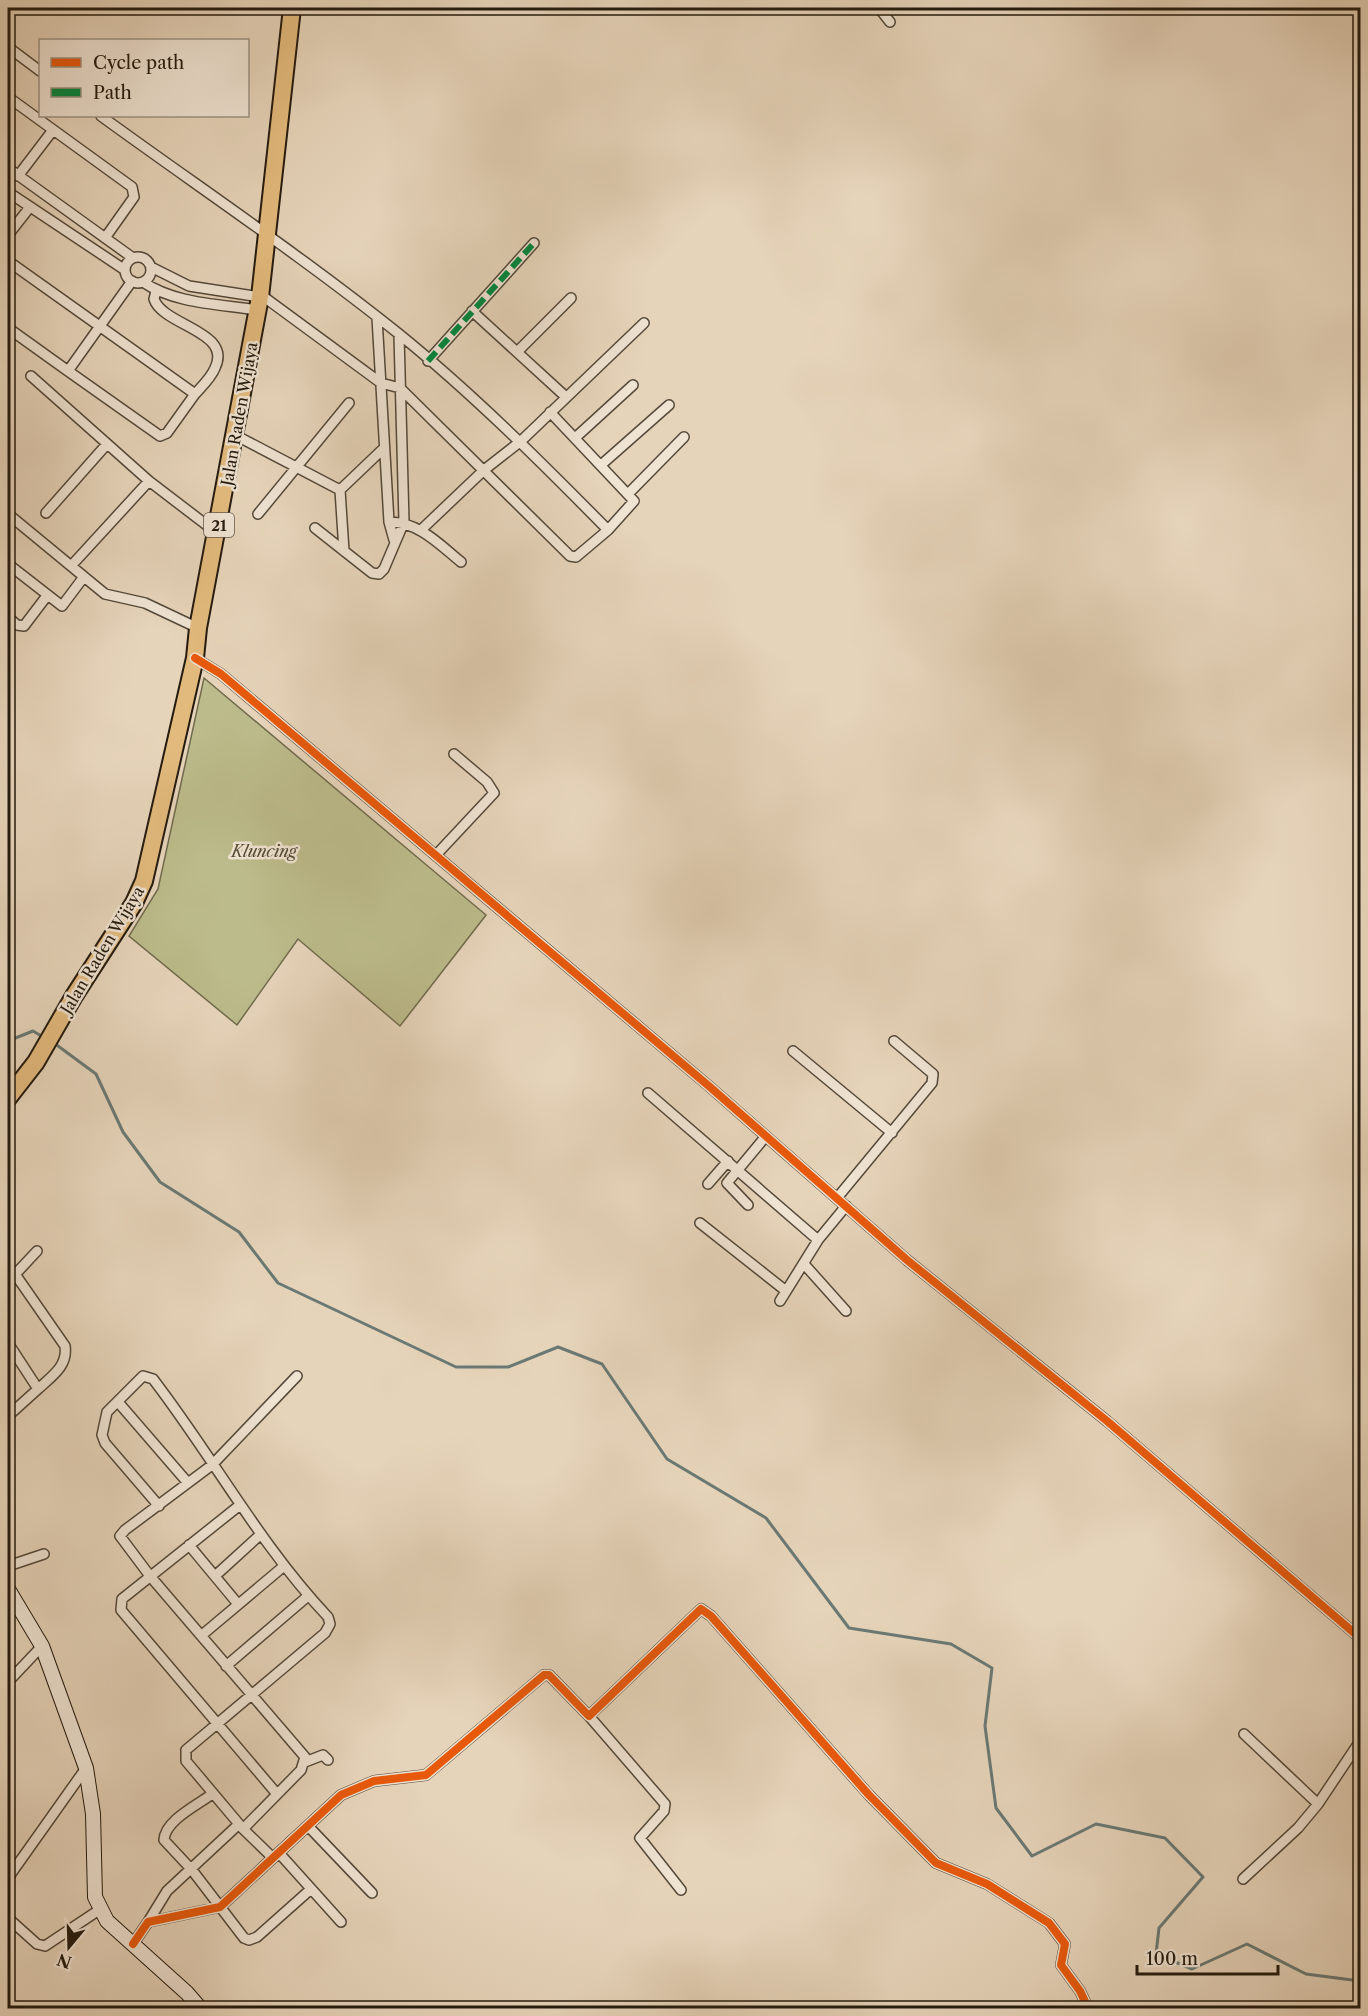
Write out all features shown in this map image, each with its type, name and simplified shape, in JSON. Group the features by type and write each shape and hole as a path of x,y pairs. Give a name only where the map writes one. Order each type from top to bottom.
{"highway":[{"name":"Jalan Raden Wijaya","path":"8,1098 47,1045 62,1017 134,903 144,881 195,658 198,628 259,301 269,233 292,8"}],"street":[{"path":"879,8 890,22"},
{"path":"8,47 39,70"},
{"path":"8,97 132,187 135,192 105,238"},
{"path":"102,117 269,233 399,335 520,441 608,530"},
{"path":"18,176 53,130"},
{"path":"8,168 133,258 144,258 151,267 189,286 259,301 381,382 400,388 572,557 578,556 634,503 550,412"},
{"path":"8,192 125,270 132,281"},
{"path":"8,235 30,207"},
{"path":"428,361 534,243"},
{"path":"125,270 133,258"},
{"path":"8,261 195,394"},
{"path":"143,282 150,276 151,267"},
{"path":"68,371 132,281"},
{"path":"132,281 143,282 156,291 202,301 259,301"},
{"path":"202,301 204,290"},
{"path":"8,328 160,436 166,433 215,370 218,358 217,350 206,338 161,311 154,299 156,291"},
{"path":"517,352 571,298"},
{"path":"472,311 566,397"},
{"path":"377,318 389,522 394,540"},
{"path":"421,530 484,470 520,441 644,323"},
{"path":"315,528 372,573 379,574 384,568 394,540 404,522 399,335"},
{"path":"32,376 148,481 217,533"},
{"path":"575,438 633,385"},
{"path":"258,513 349,403"},
{"path":"601,465 669,405"},
{"path":"235,435 340,490"},
{"path":"628,494 684,437"},
{"path":"46,513 107,444"},
{"path":"340,490 384,448"},
{"path":"71,566 148,481"},
{"path":"340,490 344,551"},
{"path":"8,514 105,594 145,603 198,628"},
{"path":"389,522 404,522 421,530 461,562"},
{"path":"8,564 46,597 64,606 83,578"},
{"path":"8,617 17,625 24,626 46,597"},
{"path":"195,658 221,674 846,1206 1107,1421 1360,1638"},
{"path":"436,855 494,793 487,782 454,754"},
{"path":"837,1198 933,1080 933,1074 894,1041"},
{"path":"793,1051 892,1133"},
{"path":"648,1094 818,1240"},
{"path":"748,1205 727,1184 766,1136"},
{"path":"708,1184 728,1161"},
{"path":"780,1301 818,1240 846,1206"},
{"path":"700,1223 786,1291"},
{"path":"8,1282 37,1251"},
{"path":"804,1264 846,1311"},
{"path":"8,1416 60,1369 66,1354 65,1346 15,1274"},
{"path":"8,1343 38,1389"},
{"path":"133,1944 167,1891 302,1770 305,1757 150,1576 120,1536 212,1465 297,1376"},
{"path":"159,1506 105,1443 102,1435 107,1412 140,1377 151,1378 193,1431 212,1465 284,1566 328,1617 328,1629 184,1754 186,1761 241,1826 311,1889 341,1922"},
{"path":"118,1402 188,1483"},
{"path":"240,1505 122,1599 121,1610 277,1794"},
{"path":"215,1576 261,1534"},
{"path":"189,1545 238,1604"},
{"path":"8,1566 44,1554"},
{"path":"202,1635 284,1566"},
{"path":"9,1596 42,1646 86,1768 93,1814 95,1897 99,1910 107,1921 200,2008"},
{"path":"226,1666 308,1596"},
{"path":"589,1716 698,1610 705,1610 869,1795 936,1863 987,1884 1049,1923 1065,1944 1061,1965 1080,1991 1088,2008"},
{"path":"8,1682 42,1646"},
{"path":"148,1922 220,1907 341,1795 366,1784 426,1775 544,1675 549,1675 554,1679 589,1716 665,1804 663,1811 640,1838 681,1890"},
{"path":"1244,1734 1318,1804"},
{"path":"1243,1879 1298,1828 1318,1804 1360,1741"},
{"path":"305,1762 322,1755 328,1760"},
{"path":"8,1878 86,1768"},
{"path":"213,1794 176,1821 164,1836 168,1845 192,1870 244,1938 253,1940 311,1889"},
{"path":"308,1826 372,1893"},
{"path":"8,1918 37,1944 45,1946 99,1910"}],"green space":[{"name":"Kluncing","path":"204,678 486,915 400,1026 298,939 237,1025 129,936 158,889"}],"waterway":[{"path":"8,1041 33,1031 43,1037"},
{"path":"54,1043 96,1074 123,1132 160,1182 239,1232 278,1283 456,1367 508,1367 558,1347 602,1364 667,1459 766,1518 849,1628 951,1644 992,1668 985,1726 996,1808 1032,1856 1096,1824 1165,1838 1203,1877 1159,1928 1156,1954 1192,1969 1247,1944 1306,1974 1360,1981"}],"marked path":[{"path":"428,361 534,243"}],"cycle path":[{"path":"195,658 221,674 710,1087 907,1260 1107,1421 1360,1638"},
{"path":"133,1944 148,1922 220,1907 341,1795 374,1781 426,1775 544,1675 549,1675 589,1716 701,1609 711,1616 869,1795 936,1863 987,1884 1049,1923 1065,1944 1061,1965 1080,1991 1088,2008"}]}
